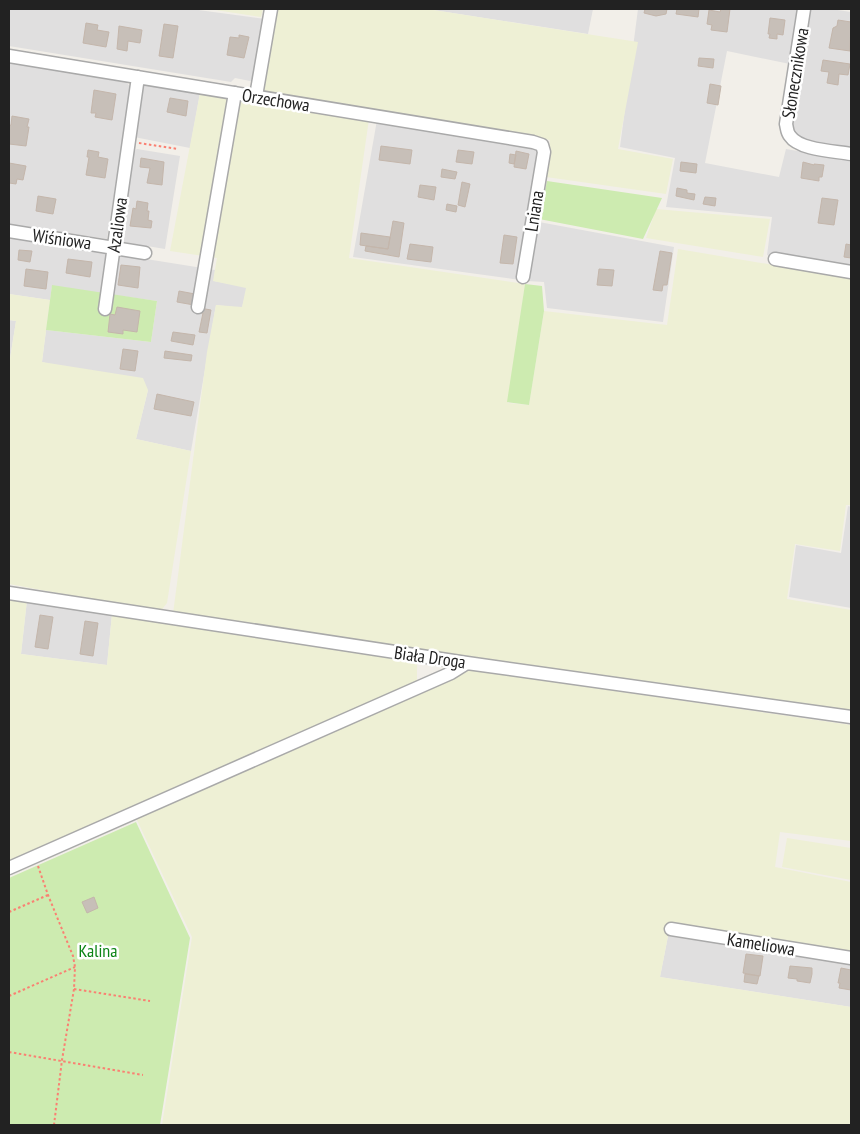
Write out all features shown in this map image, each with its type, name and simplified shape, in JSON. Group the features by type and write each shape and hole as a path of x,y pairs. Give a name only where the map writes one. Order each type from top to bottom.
{"street":[{"path":"256,96 272,9"},
{"name":"Słonecznikowa","path":"804,9 786,124 790,138 805,146 851,154"},
{"name":"Orzechowa","path":"9,56 542,145"},
{"name":"Azaliowa","path":"105,309 138,77"},
{"path":"198,307 235,93"},
{"name":"Lniana","path":"523,277 544,152 542,145"},
{"name":"Wiśniowa","path":"9,231 145,253"},
{"path":"774,260 851,272"},
{"name":"Biała Droga","path":"9,593 467,663 851,717"},
{"path":"9,868 451,673 467,663"},
{"name":"Kameliowa","path":"671,929 851,958"}],"path":[{"path":"129,141 178,149"},
{"path":"34,856 73,956 75,967 74,989 62,1060 54,1125"},
{"path":"9,912 48,895"},
{"path":"9,996 75,967"},
{"path":"74,989 150,1001"},
{"path":"9,1052 143,1075"}],"shaded area":[{"path":"9,9 191,9 265,19 255,82 235,78 231,82 9,46"},
{"path":"427,9 593,9 588,34"},
{"path":"638,9 798,9 790,64 727,51 705,163 779,177 786,149 851,160 851,268 767,255 772,217 666,207 675,158 620,147"},
{"path":"810,9 831,9 851,12 851,148 797,140 789,127"},
{"path":"9,62 127,83 131,88 107,239 9,224"},
{"path":"142,83 200,93 190,148 134,137"},
{"path":"377,120 532,146 539,150 520,280 353,257"},
{"path":"137,149 180,156 165,249 123,242 119,236 133,152"},
{"path":"539,222 674,247 663,322 547,308 544,282 527,281"},
{"path":"9,238 105,252 107,258 100,293 52,286 50,300 9,294"},
{"path":"121,255 215,270 214,281 247,287 242,308 216,305 191,451 136,439 148,390 42,362 46,330 151,342 157,301 114,295 112,291 117,256"},
{"path":"9,320 16,321 9,365"},
{"path":"848,506 851,507 851,608 789,597 796,545 841,553"},
{"path":"27,600 112,614 107,665 21,654"},
{"path":"668,936 851,963 851,1007 660,977"}],"green space":[{"path":"209,9 263,9 261,17"},
{"path":"277,9 427,9 638,42 618,149 673,159 666,194 546,177 550,140 263,93"},
{"path":"200,93 369,119 349,258 525,284 508,403 529,405 544,311 667,325 678,249 851,278 851,505 846,505 840,551 795,544 787,599 851,610 851,713 173,614 207,352 216,305 242,307 246,288 213,281 217,258 170,251"},
{"path":"547,181 662,198 643,239 539,219"},
{"path":"656,209 770,219 763,257 646,238"},
{"path":"525,284 542,286 544,311 529,405 507,402"},
{"path":"52,285 157,301 151,342 46,330"},
{"path":"9,294 50,300 42,362 143,378 148,390 136,439 191,451 167,603 160,612 9,584 9,365 16,321 9,320"},
{"path":"9,597 27,600 21,654 107,665 112,614 206,630 417,660 417,681 9,861"},
{"path":"470,670 851,725 851,841 780,832 775,867 851,882 851,953 670,926 660,977 851,1007 851,1125 162,1125 192,937 136,818"},
{"name":"Kalina","path":"136,822 190,938 160,1125 9,1125 9,878"},
{"path":"787,838 851,848 851,880 782,867"}],"building":[{"path":"645,9 667,9 666,14 656,16 644,13"},
{"path":"677,9 699,9 698,17 676,14"},
{"path":"721,9 730,9 727,32 711,30 712,25 707,24 709,10 720,12"},
{"path":"770,18 785,20 783,35 777,34 777,39 769,38"},
{"path":"838,20 851,22 850,51 829,48 833,28 837,26"},
{"path":"86,23 98,25 97,30 109,32 106,47 83,43"},
{"path":"164,24 178,26 173,58 159,56"},
{"path":"119,26 142,30 140,43 128,41 127,51 117,49"},
{"path":"239,35 249,37 244,58 227,55 230,37 239,38"},
{"path":"699,58 714,59 713,68 698,66"},
{"path":"823,60 850,64 848,75 839,74 838,85 827,83 829,72 821,71"},
{"path":"710,84 721,86 718,105 707,103"},
{"path":"94,90 116,94 112,120 95,117 96,113 91,113"},
{"path":"170,98 188,101 186,116 167,112"},
{"path":"12,116 29,119 26,146 9,144 9,126 11,125"},
{"path":"381,146 412,150 410,164 379,160"},
{"path":"88,150 99,152 98,157 108,159 105,178 86,175 89,157 87,157"},
{"path":"458,150 474,152 472,164 456,162"},
{"path":"516,151 529,154 526,169 514,167"},
{"path":"510,154 516,155 514,164 509,163"},
{"path":"141,158 164,162 162,185 147,183 150,168 140,167"},
{"path":"681,162 697,164 696,173 680,171"},
{"path":"803,162 824,165 822,177 819,177 819,181 801,178"},
{"path":"9,163 26,166 23,180 17,179 16,184 9,183"},
{"path":"442,169 457,172 455,179 441,177"},
{"path":"462,182 470,184 465,207 458,205"},
{"path":"420,185 436,187 434,200 418,197"},
{"path":"677,188 687,190 687,193 695,194 694,200 676,196"},
{"path":"38,196 56,199 53,214 36,211"},
{"path":"705,197 716,198 715,206 703,204"},
{"path":"822,198 838,200 834,225 818,223"},
{"path":"137,201 148,203 148,220 152,221 151,228 130,226 133,208 136,209"},
{"path":"447,204 457,206 456,212 446,210"},
{"path":"393,221 404,223 399,257 365,251 366,246 388,249"},
{"path":"361,233 390,237 388,249 360,245"},
{"path":"504,235 517,237 513,264 500,263"},
{"path":"410,244 433,247 431,262 407,259"},
{"path":"846,244 851,245 851,258 844,257"},
{"path":"19,250 32,251 30,262 18,260"},
{"path":"660,251 672,253 667,285 663,285 662,291 653,290"},
{"path":"68,259 92,262 90,277 66,273"},
{"path":"121,265 140,267 138,288 118,285"},
{"path":"26,269 48,272 46,289 24,286"},
{"path":"599,269 614,270 612,286 597,285"},
{"path":"179,291 195,294 194,305 177,302"},
{"path":"117,307 140,311 137,332 123,330 123,334 108,332 110,314 115,315"},
{"path":"200,308 211,310 207,333 199,332 203,313 199,313"},
{"path":"173,332 195,335 193,345 171,341"},
{"path":"123,349 138,351 135,371 120,369"},
{"path":"165,351 192,355 191,361 164,358"},
{"path":"157,394 194,402 191,416 154,409"},
{"path":"40,615 53,617 48,649 35,647"},
{"path":"85,621 98,623 93,656 80,654"},
{"path":"94,897 98,908 87,913 82,902"},
{"path":"746,954 763,956 760,976 743,973"},
{"path":"790,966 812,968 810,983 788,978"},
{"path":"841,968 851,970 851,990 839,988"},
{"path":"745,974 759,976 757,984 744,982"}]}
